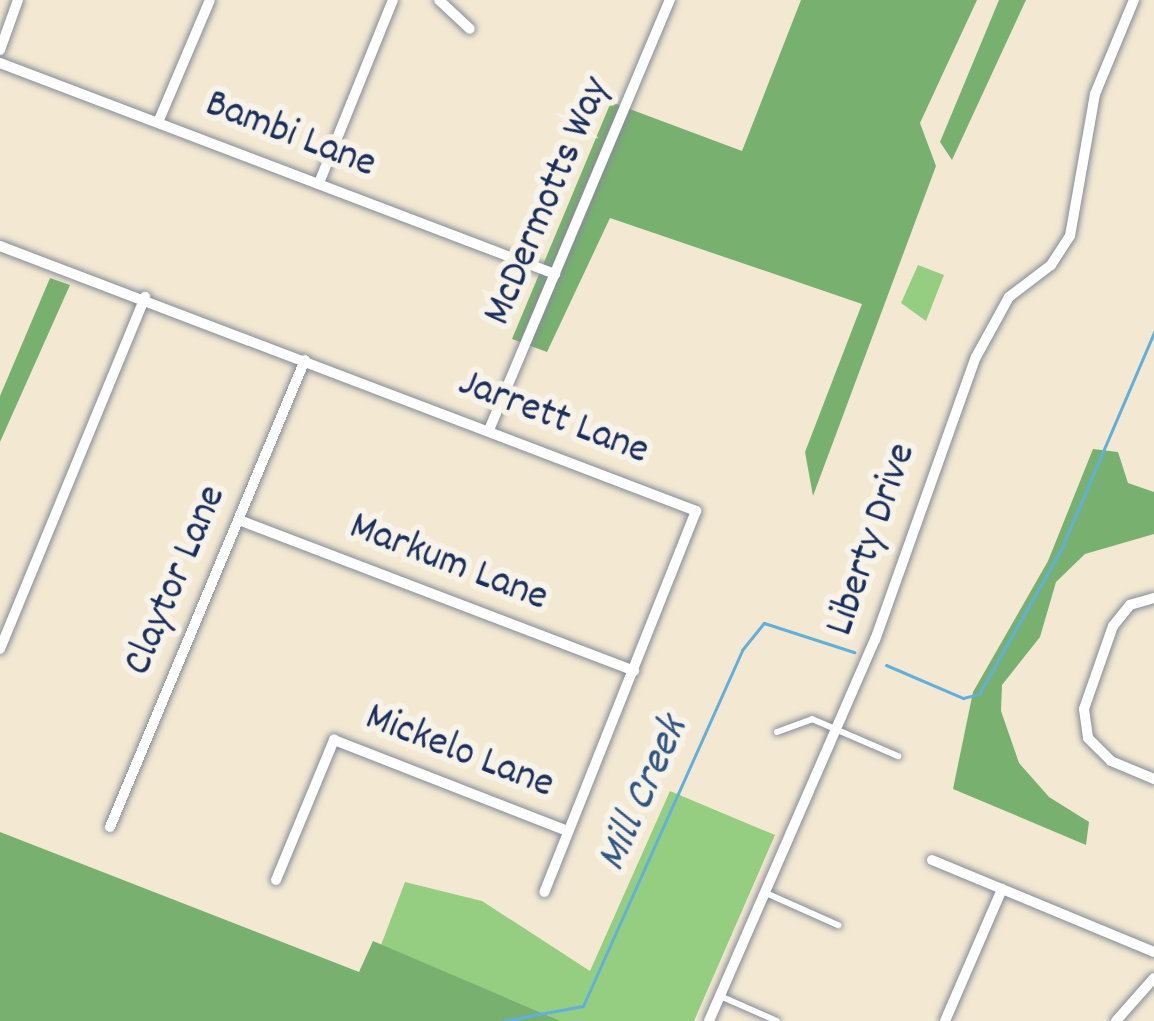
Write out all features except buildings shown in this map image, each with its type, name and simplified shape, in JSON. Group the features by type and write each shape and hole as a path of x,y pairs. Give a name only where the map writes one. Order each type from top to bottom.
{"street":[{"path":"0,50 18,0"},
{"path":"159,120 210,0"},
{"path":"319,182 393,0"},
{"path":"439,0 470,29"},
{"name":"McDermotts Way","path":"489,430 670,0"},
{"name":"Liberty Drive","path":"713,1020 838,727 976,357 1010,297 1051,266 1070,236 1096,94 1134,0"},
{"name":"Bambi Lane","path":"0,63 555,274"},
{"name":"Jarrett Lane","path":"0,246 145,297 696,511 700,519 544,892"},
{"path":"0,649 145,297"},
{"name":"Claytor Lane","path":"110,827 304,360"},
{"name":"Markum Lane","path":"239,520 634,670"},
{"path":"1154,598 1130,605 1113,626 1084,709 1088,738 1112,761 1154,779"},
{"name":"Mickelo Lane","path":"276,880 334,740 568,831"},
{"path":"932,860 1154,952"},
{"path":"946,1021 1002,889"},
{"path":"1116,1021 1154,978"}],"lane":[{"path":"777,732 791,720 838,727 898,756"},
{"path":"768,894 838,925"},
{"path":"720,996 777,1021"}],"green space":[{"path":"801,0 977,0 920,123 936,166 813,496 805,452 862,304 610,218 547,352 512,339 611,102 742,151"},
{"path":"999,0 1026,0 952,160 940,142"},
{"path":"918,265 944,275 926,321 901,303"},
{"path":"50,278 70,285 0,442 0,396"},
{"path":"1093,449 1118,452 1128,483 1154,492 1154,534 1085,554 1056,582 1040,637 1002,685 1001,711 1019,763 1049,797 1089,822 1086,845 953,789 973,692 1048,561"},
{"path":"670,791 775,835 694,1021 561,1021 381,945 405,882 482,901 590,971"},
{"path":"0,832 359,972 373,941 561,1021 0,1021"}],"waterway":[{"name":"Mill Creek","path":"886,665 963,698 979,694 1062,547 1154,332"},
{"name":"Mill Creek","path":"502,1021 583,1006 742,650 764,623 854,652"}]}
